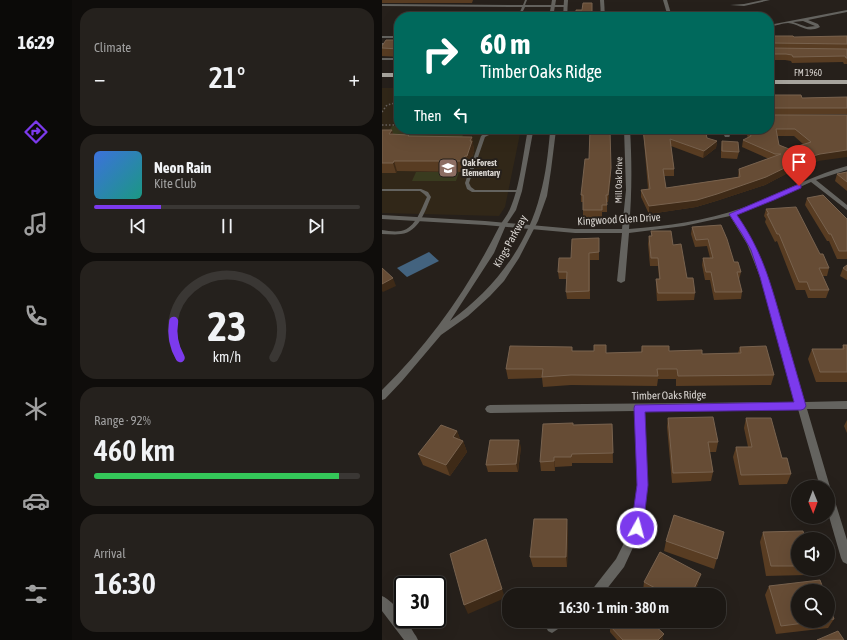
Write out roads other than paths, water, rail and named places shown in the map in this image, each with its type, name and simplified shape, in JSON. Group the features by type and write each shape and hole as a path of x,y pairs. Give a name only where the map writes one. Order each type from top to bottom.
{"main road":[{"path":"382,75 394,75"},
{"name":"FM 1960","path":"774,76 847,76"},
{"path":"382,81 394,81"},
{"name":"FM 1960","path":"774,82 847,82"}],"street":[{"path":"552,12 554,0"},
{"path":"565,12 566,0"},
{"path":"602,0 603,12"},
{"path":"665,0 669,12"},
{"path":"732,5 744,5 768,0"},
{"path":"774,25 847,12"},
{"path":"789,22 804,28 812,29 818,27 817,25 803,19"},
{"name":"Kings Parkway","path":"382,396 399,379 437,335 490,253 502,225 512,210 519,191 530,134"},
{"name":"Kings Parkway","path":"437,335 462,317 501,279 520,249 540,206 546,184 552,134"},
{"name":"Mill Oak Drive","path":"621,281 630,190 627,134"},
{"name":"Kingwood Glen Drive","path":"382,217 578,231 625,230 688,223 732,214 772,199 812,180 847,168"},
{"path":"812,180 847,208"},
{"path":"732,214 755,250 823,480"},
{"name":"Timber Oaks Ridge","path":"490,410 847,405"},
{"path":"600,588 620,563 637,528 643,485 639,408"},
{"path":"835,518 847,558"},
{"path":"382,602 390,610 412,640"}],"lane":[{"path":"521,12 526,0"},
{"path":"382,5 566,6"},
{"path":"382,37 394,37"},
{"path":"382,44 391,44"},
{"path":"382,59 394,59"},
{"path":"488,134 483,136 467,183 469,188 474,191 519,191"},
{"path":"382,190 412,190 426,193 429,197 411,229 403,233 382,232"}],"water":[{"path":"429,252 439,261 407,277 397,268"}],"place":[{"name":"Oak Forest Elementary","path":"448,168"}]}
